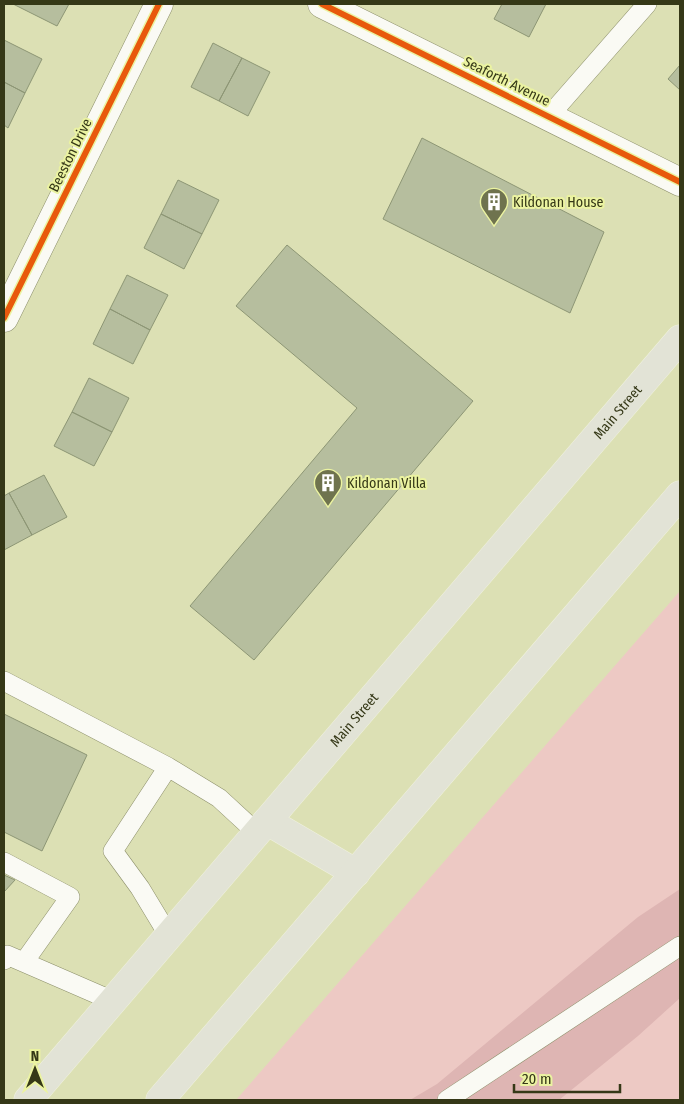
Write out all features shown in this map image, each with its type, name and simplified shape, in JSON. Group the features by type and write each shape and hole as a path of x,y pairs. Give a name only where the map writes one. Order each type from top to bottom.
{"main road":[{"name":"Main Street","path":"28,1100 680,339"},
{"path":"160,1100 680,495"},
{"path":"262,827 356,873"}],"street":[{"name":"Beeston Drive","path":"4,318 159,4"},
{"name":"Seaforth Avenue","path":"322,4 680,182"}],"lane":[{"path":"549,116 647,4"},
{"path":"4,681 168,767 220,798 262,827"},
{"path":"168,767 113,851 140,888 169,936"},
{"path":"4,862 70,896 24,962"},
{"path":"447,1100 680,946"},
{"path":"4,960 7,955 113,1001"}],"shaded area":[{"path":"680,591 680,1100 236,1100"},
{"path":"680,889 680,998 638,1036 559,1100 410,1100 437,1084 638,917"}],"building":[{"path":"13,4 69,4 57,26"},
{"path":"502,4 546,4 529,37 494,19"},
{"path":"4,40 42,59 25,93 4,82"},
{"path":"213,43 242,58 219,101 191,87"},
{"path":"242,58 270,72 248,116 219,101"},
{"path":"680,65 680,90 668,79"},
{"path":"4,82 25,93 8,128 4,125"},
{"name":"Kildonan House","path":"422,138 604,232 570,313 383,219"},
{"path":"178,180 219,200 202,234 161,214"},
{"path":"161,214 202,234 184,269 144,248"},
{"name":"Kildonan Villa","path":"287,245 473,401 254,660 190,606 357,408 236,306"},
{"path":"127,275 168,295 150,330 110,309"},
{"path":"110,309 150,330 133,364 93,344"},
{"path":"89,378 129,398 112,432 72,412"},
{"path":"72,412 112,432 94,466 54,446"},
{"path":"44,475 67,517 32,535 9,493"},
{"path":"9,493 32,535 4,550 4,496"},
{"path":"4,714 87,755 42,851 4,832"},
{"path":"4,875 15,880 4,892"}],"cycle path":[{"path":"4,318 159,4"},
{"path":"322,4 680,182"}],"place":[{"name":"Kildonan House","path":"494,226"},
{"name":"Kildonan Villa","path":"328,507"}]}
